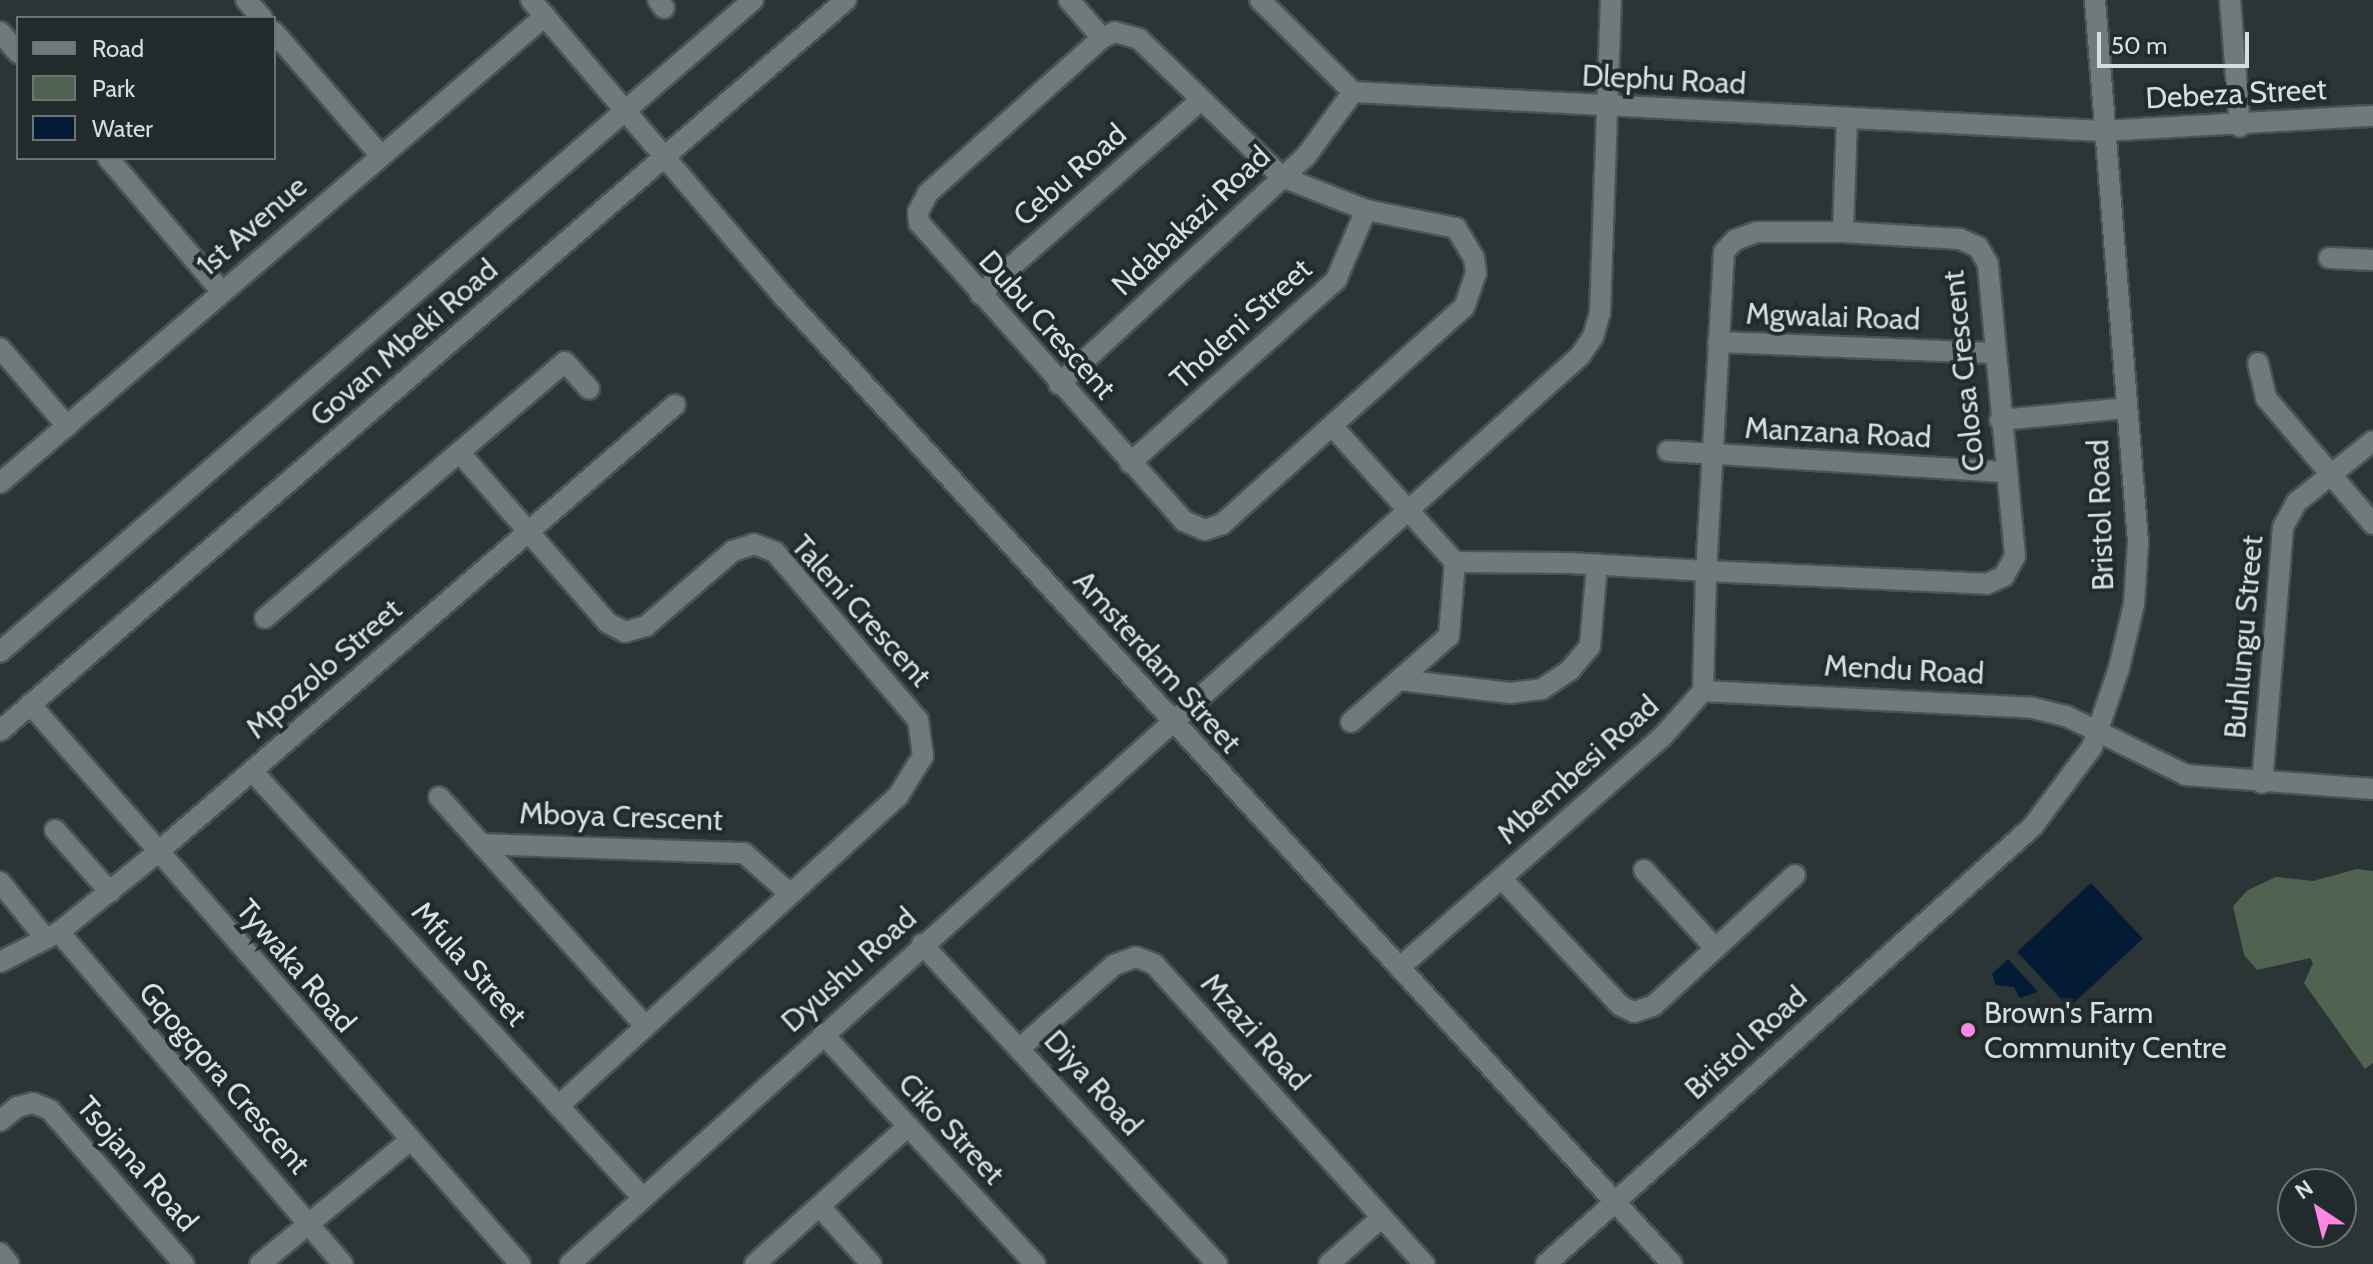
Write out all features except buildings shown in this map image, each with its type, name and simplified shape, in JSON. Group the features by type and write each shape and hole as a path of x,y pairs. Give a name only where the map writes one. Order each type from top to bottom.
{"street":[{"path":"246,0 260,16"},
{"name":"Amsterdam Street","path":"531,0 663,157 1169,721 1672,1264"},
{"name":"Govan Mbeki Road","path":"0,652 753,0"},
{"name":"Govan Mbeki Road","path":"0,731 846,0"},
{"path":"1069,0 1102,38"},
{"path":"1260,0 1353,92"},
{"name":"Dyushu Road","path":"570,1264 1169,721 1580,356 1593,337 1600,313 1611,0"},
{"name":"Bristol Road","path":"1546,1264 2033,826 2099,731 2134,604 2138,542 2102,131 2095,0"},
{"path":"2230,0 2240,127"},
{"name":"1st Avenue","path":"0,483 545,16"},
{"path":"0,32 16,51"},
{"name":"Dubu Crescent","path":"1120,32 1139,39 1200,101 1282,177 1366,210 1456,228 1465,236 1476,273 1464,307 1222,524 1205,530 1184,521 919,223 921,201 1102,38 1120,32"},
{"path":"276,34 380,155"},
{"name":"Dlephu Road","path":"1353,92 1606,108 2102,131"},
{"name":"Ndabakazi Road","path":"1059,384 1306,156 1353,92"},
{"name":"Cebu Road","path":"980,294 1200,101"},
{"name":"Debeza Street","path":"2102,131 2240,127 2373,116"},
{"path":"1843,232 1847,119"},
{"path":"110,160 222,292"},
{"name":"Tholeni Street","path":"1130,463 1336,280 1366,210"},
{"name":"Colosa Crescent","path":"1455,562 1597,564 1706,571 1987,584 2004,576 2015,556 2000,420 1988,264 1978,247 1960,239 1843,232 1757,232 1735,240 1724,252 1706,571"},
{"path":"2329,258 2373,260"},
{"name":"Mgwalai Road","path":"1718,342 1994,353"},
{"path":"0,348 67,426"},
{"path":"265,618 565,362 589,389"},
{"path":"2258,363 2266,398 2373,524"},
{"name":"Mpozolo Street","path":"0,962 52,936 110,892 675,405"},
{"path":"2000,420 2126,408"},
{"path":"1333,427 1455,562 1449,636 1351,722"},
{"name":"Buhlungu Street","path":"2262,783 2283,527 2297,502 2373,441"},
{"name":"Manzana Road","path":"1668,451 1714,457 2005,472"},
{"name":"Taleni Crescent","path":"460,453 608,623 625,632 646,626 733,551 754,544 775,552 918,720 923,756 898,796 558,1106"},
{"path":"1400,680 1510,693 1542,689 1570,670 1590,646 1597,564"},
{"name":"Mbembesi Road","path":"1399,968 1663,736 1703,691 1706,571"},
{"name":"Mendu Road","path":"1703,691 2008,705 2066,716 2186,775 2373,789"},
{"name":"Tywaka Road","path":"30,704 157,853 520,1264"},
{"name":"Mfula Street","path":"252,771 642,1197"},
{"name":"Mboya Crescent","path":"439,797 645,1026"},
{"path":"55,830 110,892"},
{"name":"Mboya Crescent","path":"483,844 744,853 763,865 789,893"},
{"path":"1644,870 1715,948"},
{"path":"1502,879 1621,1006 1634,1012 1653,1006 1795,875"},
{"name":"Gqogqora Crescent","path":"0,882 52,936 343,1264"},
{"name":"Diya Road","path":"922,944 1217,1264"},
{"name":"Mzazi Road","path":"1020,1048 1114,965 1136,957 1154,964 1424,1264"},
{"name":"Ciko Street","path":"823,1034 1035,1264"},
{"name":"Tsojana Road","path":"0,1121 17,1107 33,1103 50,1110 184,1264"},
{"path":"755,1264 821,1208 908,1126"},
{"path":"260,1264 409,1141"},
{"path":"821,1208 871,1264"},
{"path":"1329,1264 1381,1218"},
{"path":"0,1253 9,1264"}],"green space":[{"path":"2357,869 2373,871 2373,1063 2365,1069 2304,983 2313,963 2310,958 2257,970 2244,955 2233,906 2248,890 2276,877 2313,881"}],"water":[{"path":"2091,883 2143,939 2069,1007 2017,952"},
{"path":"2008,959 2038,992 2020,998 2014,987 1996,985 1992,974"}],"place":[{"name":"Brown's Farm Community Centre","path":"1968,1030"}]}
